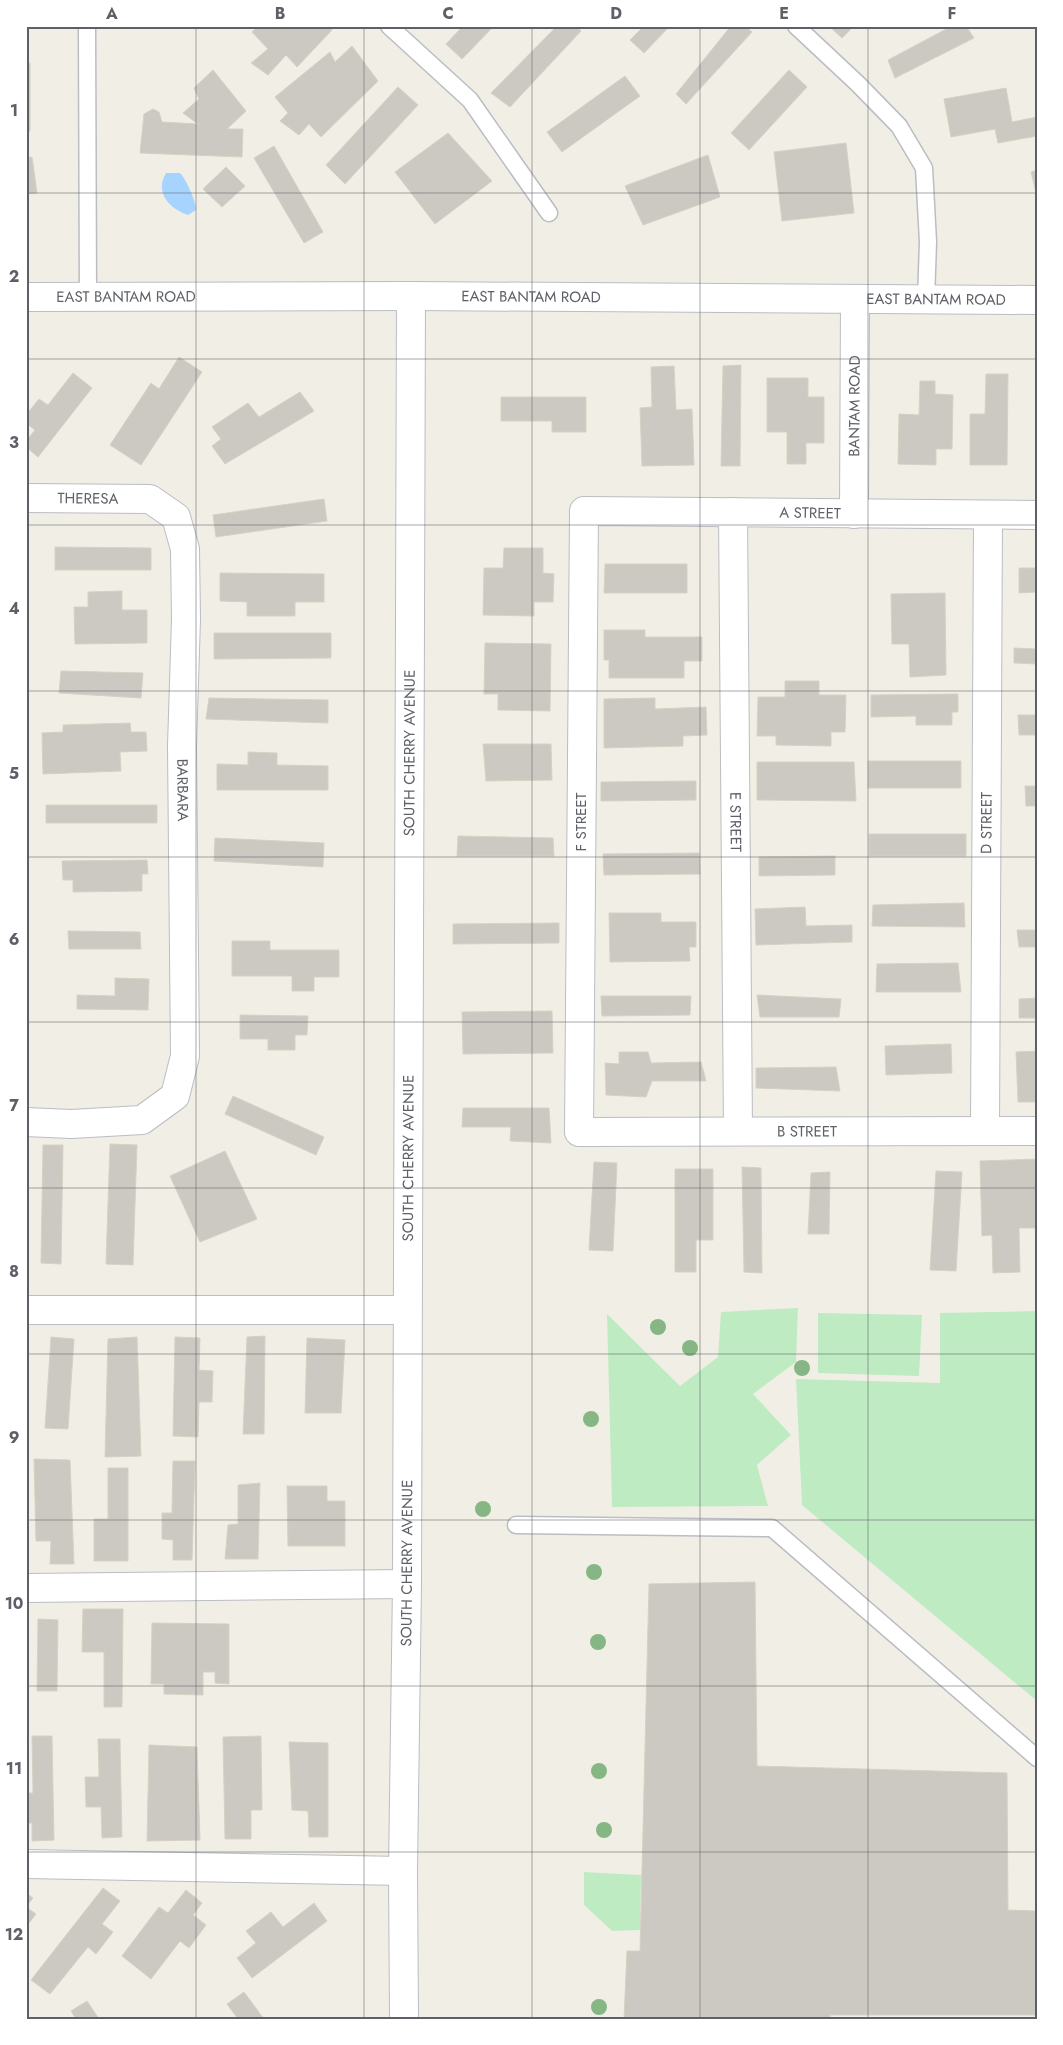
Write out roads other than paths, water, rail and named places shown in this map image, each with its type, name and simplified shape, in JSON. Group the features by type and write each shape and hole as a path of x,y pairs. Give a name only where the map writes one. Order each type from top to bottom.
{"street":[{"name":"EAST BANTAM ROAD","path":"26,297 411,296 1037,300"},
{"name":"SOUTH CHERRY AVENUE","path":"404,2019 403,1870 407,1584 411,296"},
{"name":"BANTAM ROAD","path":"854,514 855,300"},
{"name":"THERESA","path":"26,498 150,499"},
{"name":"BARBARA","path":"26,1122 71,1124 142,1120 175,1096 185,1056 182,746 186,620 185,549 176,517 150,499"},
{"name":"A STREET","path":"584,511 1037,515"},
{"name":"F STREET","path":"579,1132 584,511"},
{"name":"E STREET","path":"733,512 738,1131"},
{"name":"D STREET","path":"985,1131 988,515"},
{"name":"B STREET","path":"579,1132 1037,1131"},
{"path":"26,1310 407,1310"},
{"path":"26,1588 407,1584"},
{"path":"26,1864 403,1870"}],"lane":[{"path":"87,26 88,298"},
{"path":"389,26 470,100 549,213"},
{"path":"796,26 858,84 899,126 924,168 928,242 926,300"},
{"path":"516,1525 772,1528 1037,1758"}],"water":[{"path":"166,173 180,173 193,196 196,210 188,215 175,209 170,204 163,193 162,187"}]}
